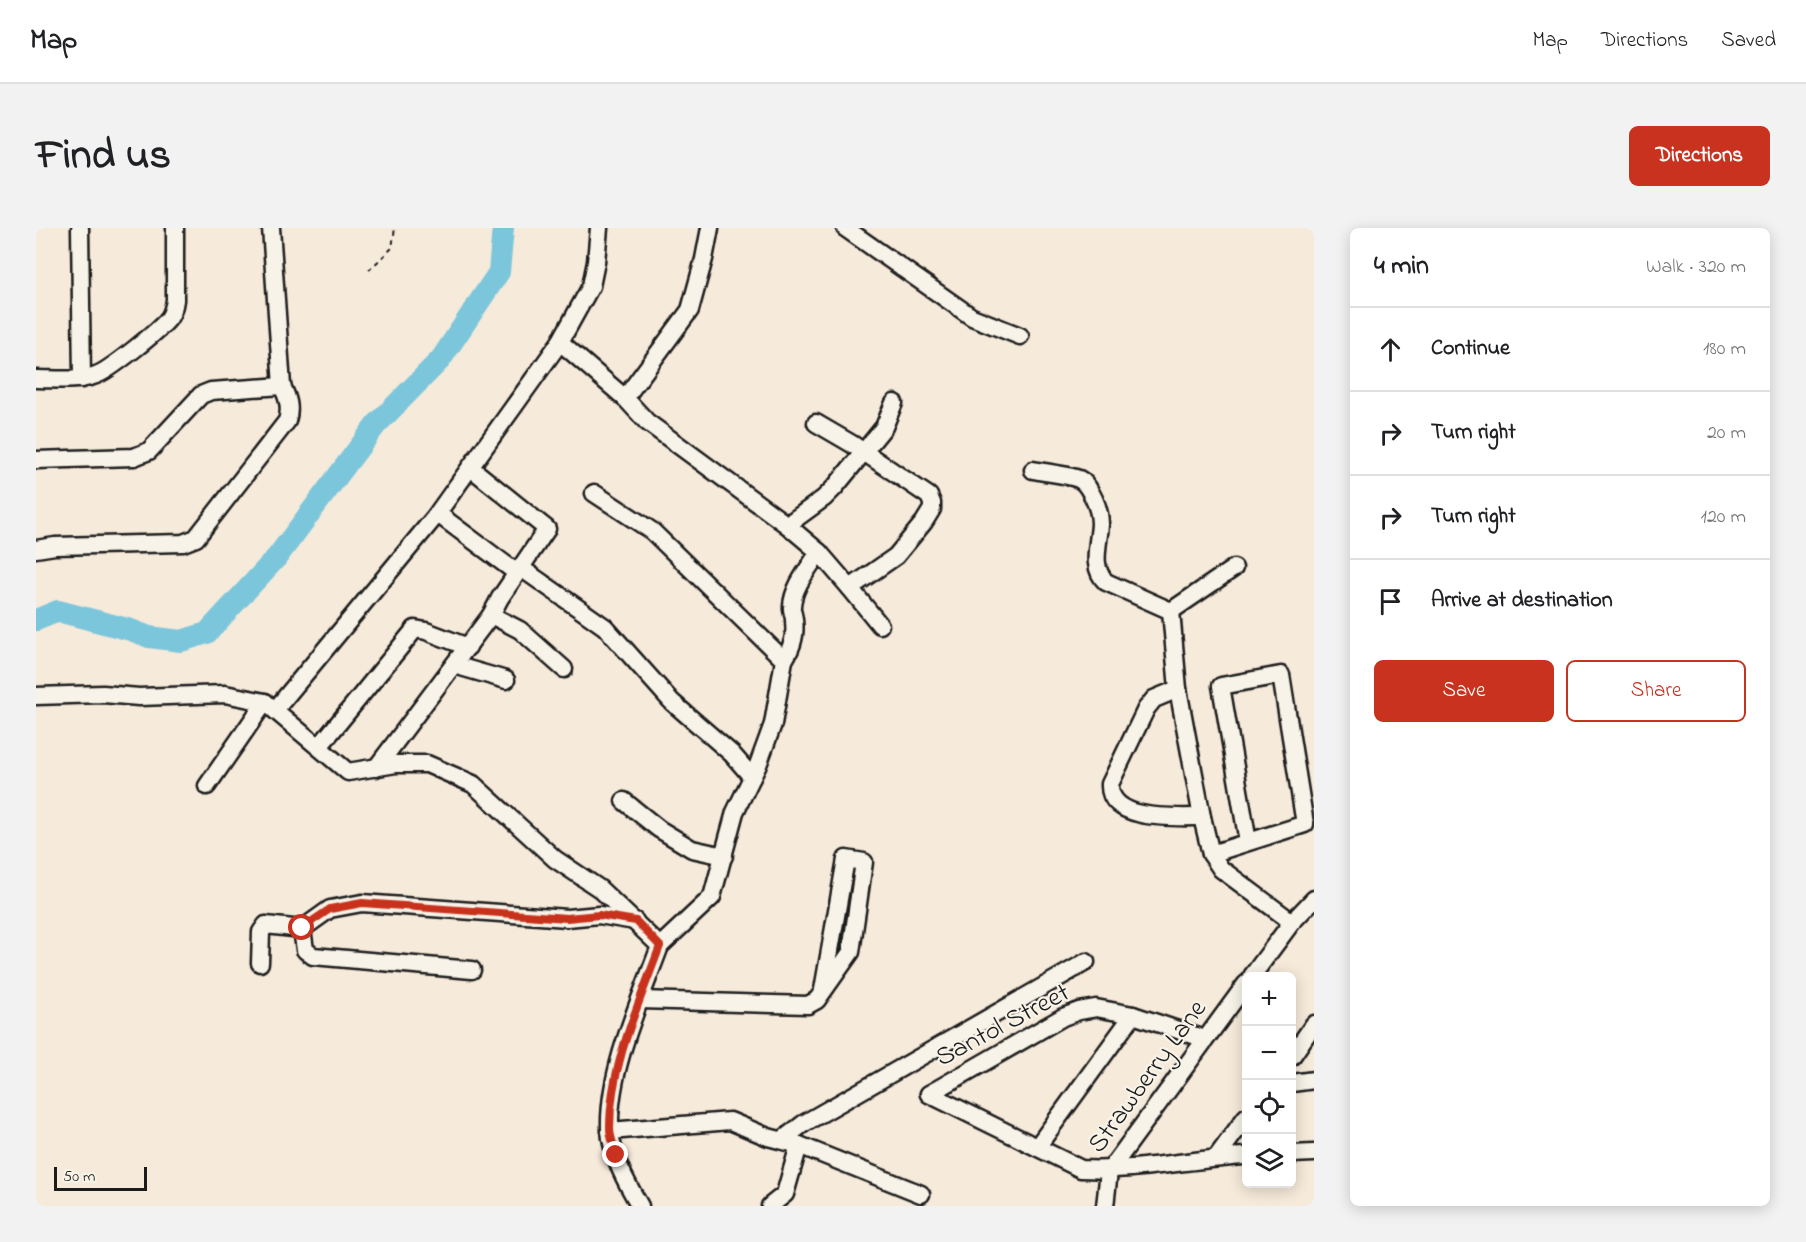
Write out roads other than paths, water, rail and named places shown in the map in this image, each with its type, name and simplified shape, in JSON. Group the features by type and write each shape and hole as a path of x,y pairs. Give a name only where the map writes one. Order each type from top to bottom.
{"street":[{"path":"80,228 82,379"},
{"path":"36,379 82,379 96,376 114,365 171,316 176,300 175,228"},
{"path":"36,549 55,546 183,543 196,538 286,421 289,412 288,397 282,386 271,228"},
{"path":"207,786 270,706 438,514 560,342 591,286 599,228"},
{"path":"625,398 690,310 710,228"},
{"path":"845,228 972,317 1020,336"},
{"path":"560,342 625,398 647,422 770,511 819,552 880,625"},
{"path":"36,460 134,458 149,451 201,395 211,391 282,386"},
{"path":"787,525 824,498 884,427 894,403"},
{"path":"816,423 929,496 933,506 924,522 896,555 850,588"},
{"path":"376,768 491,615 547,529 471,468"},
{"path":"1033,470 1064,475 1086,484 1097,506 1100,522 1096,566 1100,576 1106,582 1171,611"},
{"path":"594,493 652,531 784,660"},
{"path":"438,514 519,571 605,627 672,702 732,754 752,777"},
{"path":"640,1206 616,1155 610,1131 616,1075 660,946 712,897 735,812 758,765 773,724 784,660 794,637 795,622 792,607 795,594 819,552"},
{"path":"1171,611 1234,568"},
{"path":"1171,611 1178,689 1211,854 1221,869 1292,922"},
{"path":"491,615 520,630 564,669"},
{"path":"319,747 415,629 426,630 468,647"},
{"path":"454,665 506,680"},
{"path":"1211,854 1305,824 1281,675 1221,686 1248,842"},
{"path":"1178,689 1154,699 1146,709 1110,784 1109,791 1113,801 1135,813 1202,817"},
{"path":"36,696 103,694 139,698 225,694 270,706 348,772 396,764 427,764 473,784 555,859 600,889 660,946"},
{"path":"624,801 659,829 692,849 724,856"},
{"path":"641,1000 808,1005 816,1000 851,952 864,862 846,859 823,990"},
{"path":"1255,972 1292,922 1314,899"},
{"path":"260,963 261,932 266,925 302,928 330,909 362,903 567,918 599,915 636,921"},
{"path":"302,928 305,950 313,956 472,970"},
{"path":"770,1206 785,1194 790,1143 803,1124 1086,962"},
{"name":"Strawberry Lane","path":"1105,1206 1108,1171 1242,989"},
{"name":"Santol Street","path":"1037,1147 929,1094 1063,1017 1080,1011 1096,1008 1133,1016 1205,1039"},
{"path":"1133,1016 1037,1147 1081,1169 1108,1171 1242,1156"},
{"path":"1296,1050 1314,1024"},
{"path":"1296,1082 1314,1080"},
{"path":"610,1131 730,1121 921,1194"},
{"path":"1216,1158 1242,1122"},
{"path":"1296,1154 1314,1153"}],"waterway":[{"path":"36,620 58,611 149,637 181,641 207,633 277,557 376,425 441,359 499,272 503,228"}]}
